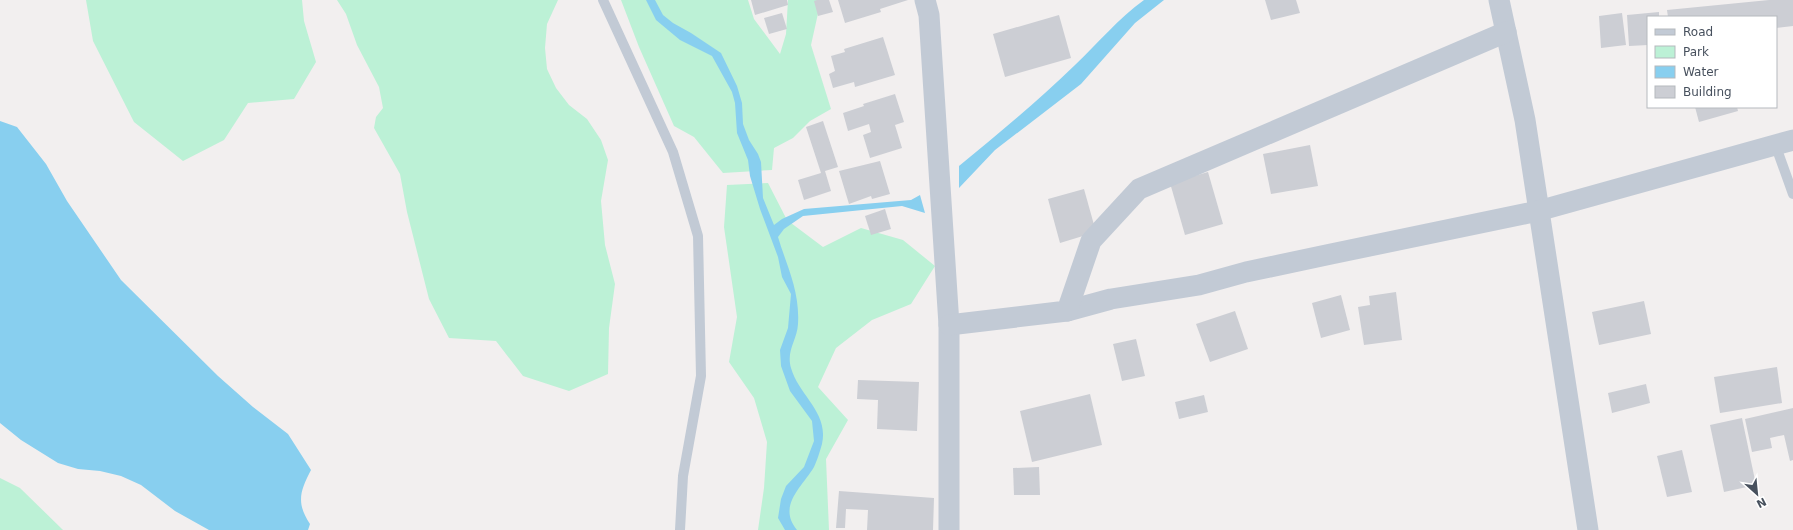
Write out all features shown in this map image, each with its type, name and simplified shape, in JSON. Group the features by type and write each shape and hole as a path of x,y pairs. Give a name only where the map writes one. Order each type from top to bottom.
{"street":[{"path":"925,0 929,23 949,325 949,530"},
{"path":"1499,0 1525,120 1588,530"},
{"path":"1067,311 1091,241 1139,189 1506,32"},
{"path":"949,325 1067,311 1111,299 1199,285 1246,272 1538,211 1784,142"}],"lane":[{"path":"603,0 673,152 698,236 700,376 683,476 680,530"},
{"path":"1784,142 1793,194"}],"green space":[{"path":"86,0 302,0 304,21 316,62 294,99 248,103 224,140 183,161 134,122 93,41"},
{"path":"337,0 558,0 547,24 545,48 547,69 556,88 569,105 587,119 601,140 608,160 601,201 605,245 615,284 609,328 608,374 569,391 523,376 496,341 449,338 429,299 407,212 400,174 374,128 376,117 383,108 379,87 357,45 346,14"},
{"path":"621,0 748,0 754,19 780,54 786,34 788,0 821,0 811,45 831,109 810,121 793,138 774,148 772,170 723,173 694,137 674,126 639,47"},
{"path":"768,183 787,220 823,247 861,228 903,240 935,266 911,304 872,320 836,348 818,387 848,420 826,459 829,530 758,530 764,488 767,442 754,398 729,362 737,317 724,227 727,185"},
{"path":"0,478 20,488 63,530 0,530"}],"water":[{"path":"646,0 655,0 663,15 673,23 721,53 737,86 742,103 743,124 749,140 761,162 763,198 774,225 782,219 804,209 911,200 920,195 925,213 902,206 803,216 784,229 778,237 792,279 797,301 798,324 790,356 791,368 800,387 817,413 823,433 822,444 815,465 798,489 790,505 791,521 797,530 785,530 778,518 781,499 786,486 804,467 814,441 812,421 790,391 781,366 780,350 788,328 791,294 782,277 778,257 760,209 750,176 748,160 737,133 735,103 732,92 712,56 680,40 656,20"},
{"path":"1144,0 1164,0 1135,23 1081,84 995,150 959,188 959,166 1047,91 1117,23"},
{"path":"0,121 17,127 46,164 67,201 121,280 218,376 253,407 288,434 311,470 304,484 301,497 303,510 310,524 308,530 209,530 175,511 141,485 121,476 100,471 78,469 58,463 21,440 0,423"}],"building":[{"path":"751,0 787,0 788,5 755,15"},
{"path":"829,0 833,12 818,16 814,1"},
{"path":"838,0 908,0 880,9 881,12 845,23"},
{"path":"1265,0 1296,0 1300,13 1271,20"},
{"path":"1769,0 1793,0 1793,26 1777,28 1777,16 1668,16 1667,10"},
{"path":"1659,12 1659,16 1647,16 1647,45 1629,46 1627,15"},
{"path":"782,13 787,29 769,34 764,18"},
{"path":"1622,13 1626,45 1601,48 1599,16"},
{"path":"1059,15 1071,58 1005,77 993,34"},
{"path":"883,37 895,75 855,87 854,82 833,88 829,74 835,71 831,56 845,52 844,49"},
{"path":"895,94 904,122 895,125 902,148 870,158 863,135 871,132 869,124 848,131 843,113 864,106 863,104"},
{"path":"1695,108 1737,108 1738,111 1699,122"},
{"path":"823,121 838,167 825,171 831,191 804,200 798,180 821,173 806,127"},
{"path":"1310,145 1318,186 1271,194 1263,154"},
{"path":"880,161 890,194 872,199 871,196 849,204 839,171"},
{"path":"1208,172 1223,224 1185,235 1170,183"},
{"path":"1084,189 1096,232 1060,243 1048,199"},
{"path":"885,209 891,229 871,235 865,216"},
{"path":"1396,292 1402,340 1364,345 1358,307 1370,305 1369,296"},
{"path":"1341,295 1350,330 1321,338 1312,303"},
{"path":"1644,301 1651,334 1599,345 1592,312"},
{"path":"1235,311 1248,349 1210,362 1196,324"},
{"path":"1136,339 1145,376 1122,381 1113,344"},
{"path":"1777,367 1782,403 1720,413 1714,377"},
{"path":"858,380 919,382 917,431 877,429 878,400 857,399"},
{"path":"1646,384 1650,403 1612,413 1608,393"},
{"path":"1090,394 1102,445 1032,462 1020,411"},
{"path":"1204,395 1208,412 1179,419 1175,402"},
{"path":"1793,408 1793,460 1790,461 1784,435 1770,438 1772,448 1752,452 1745,419"},
{"path":"1742,418 1756,485 1724,492 1710,425"},
{"path":"1682,450 1692,492 1667,497 1657,456"},
{"path":"1039,467 1040,495 1014,495 1013,468"},
{"path":"839,491 934,498 933,530 867,530 868,510 846,509 845,528 836,528"}]}
